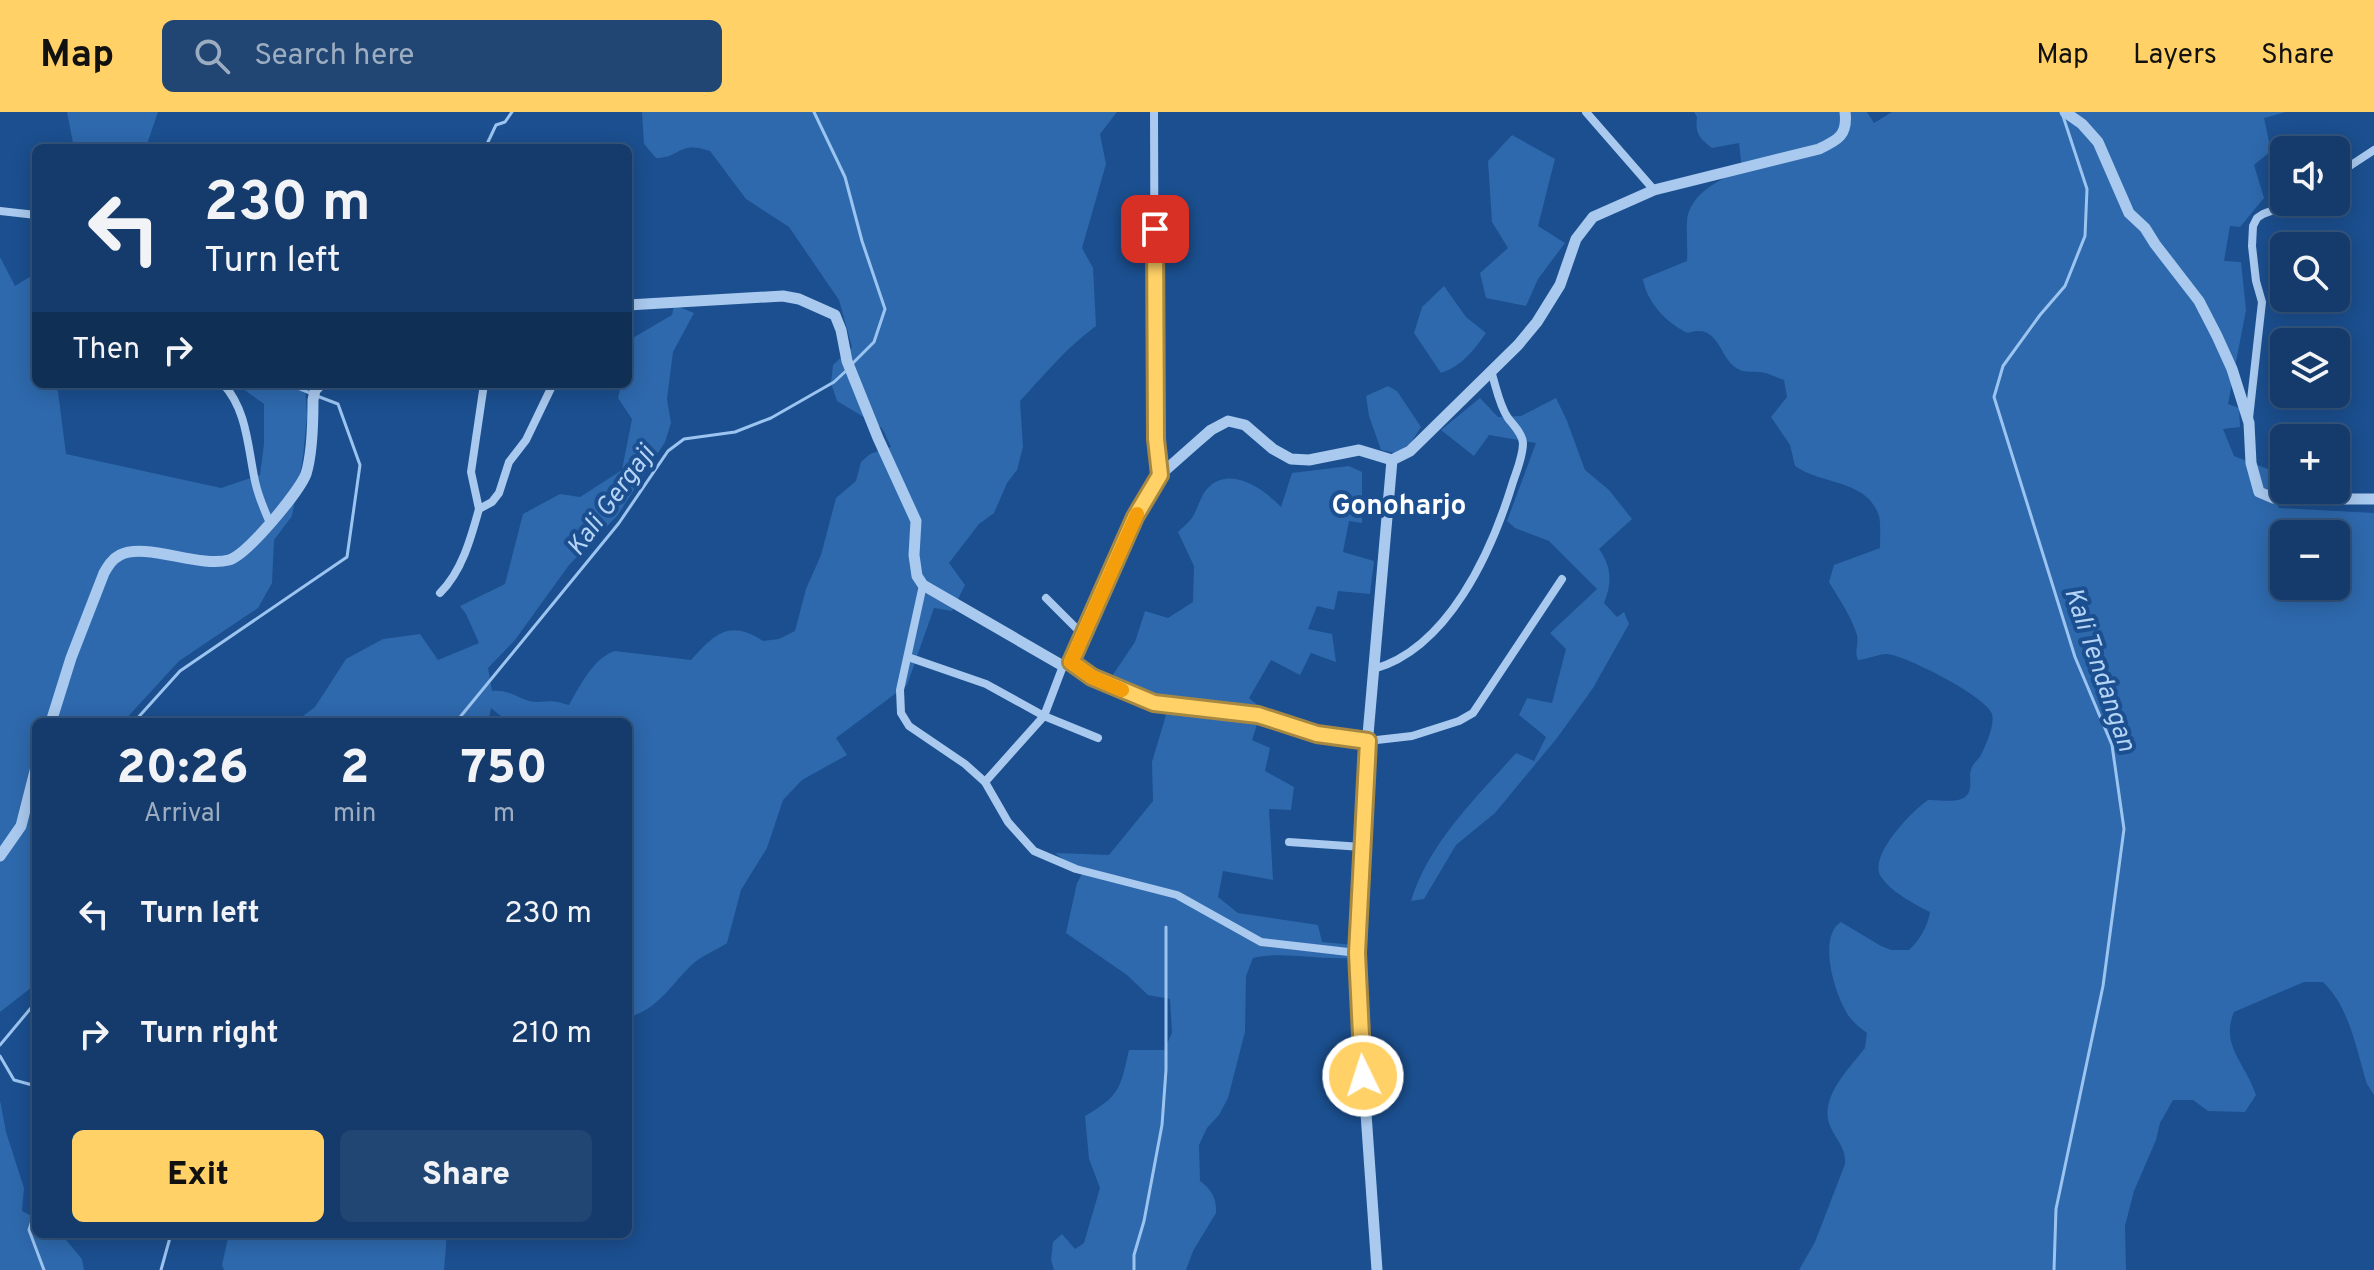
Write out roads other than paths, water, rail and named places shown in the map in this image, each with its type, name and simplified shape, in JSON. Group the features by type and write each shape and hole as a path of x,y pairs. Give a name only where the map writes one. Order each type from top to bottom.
{"street":[{"path":"1154,112 1156,424 1160,475"},
{"path":"1586,112 1654,190"},
{"path":"985,782 1044,716 1067,664 1084,636 1135,517 1160,475 1211,430 1228,421 1245,425 1273,449 1291,459 1309,460 1359,450 1392,460 1410,451 1518,345 1549,304 1560,285 1576,239 1593,217 1654,190 1819,149 1839,139 1845,132 1845,112"},
{"path":"2065,112 2082,124 2098,142 2129,213 2145,228 2199,301 2232,369 2249,423"},
{"path":"2350,166 2374,150"},
{"path":"0,211 32,215"},
{"path":"2270,211 2257,218 2253,226 2252,246 2262,302 2249,423 2251,463 2259,492 2284,499 2374,499"},
{"path":"632,305 783,296 799,299 835,315 847,361 916,521 914,555 917,576 923,585 1092,677 1154,703 1258,715 1317,734 1368,741 1412,736 1459,721 1473,713 1562,579"},
{"path":"1374,669 1410,653 1438,626 1471,580 1504,511 1523,441 1505,414 1491,371"},
{"path":"226,388 241,416 258,495 270,523"},
{"path":"440,593 464,556 479,509 471,472 483,388"},
{"path":"479,509 492,502 499,493 509,462 526,440 551,388"},
{"path":"52,718 71,658 111,561 122,554 139,552 216,562 233,559 270,523 302,483 307,469 317,392"},
{"path":"1377,1270 1357,953 1368,741 1392,460"},
{"path":"923,585 900,702 904,720 985,782 1008,822 1034,851 1076,869 1177,895 1261,942 1357,953"},
{"path":"1046,598 1084,636"},
{"path":"908,657 986,684 1044,716 1098,738"},
{"path":"0,856 21,826 32,783"},
{"path":"1289,842 1362,847"}],"waterway":[{"path":"487,144 496,125 505,122 512,112"},
{"name":"Kali Gergaji","path":"814,112 845,177 885,309 874,342 852,364"},
{"name":"Kali Tendangan","path":"2054,1270 2056,1209 2103,986 2124,829 2112,745 2075,657 1994,397 2003,366 2065,286 2085,236 2087,189 2063,116"},
{"name":"Kali Gergaji","path":"459,718 619,523 668,451 684,439 735,432 771,418 834,382 847,370"},
{"path":"298,388 310,393"},
{"path":"138,718 180,671 347,557 360,465 338,404 317,396"},
{"path":"1134,1270 1134,1255 1144,1221 1162,1125 1166,1070 1166,927"},
{"path":"0,1045 32,1007"},
{"path":"0,1056 14,1080 32,1085"},
{"path":"32,1221 29,1230 32,1238"},
{"path":"32,1238 44,1270"},
{"name":"Kali Gergaji","path":"161,1270 170,1238"}],"district":[{"name":"Gonoharjo","path":"1399,504"}]}
